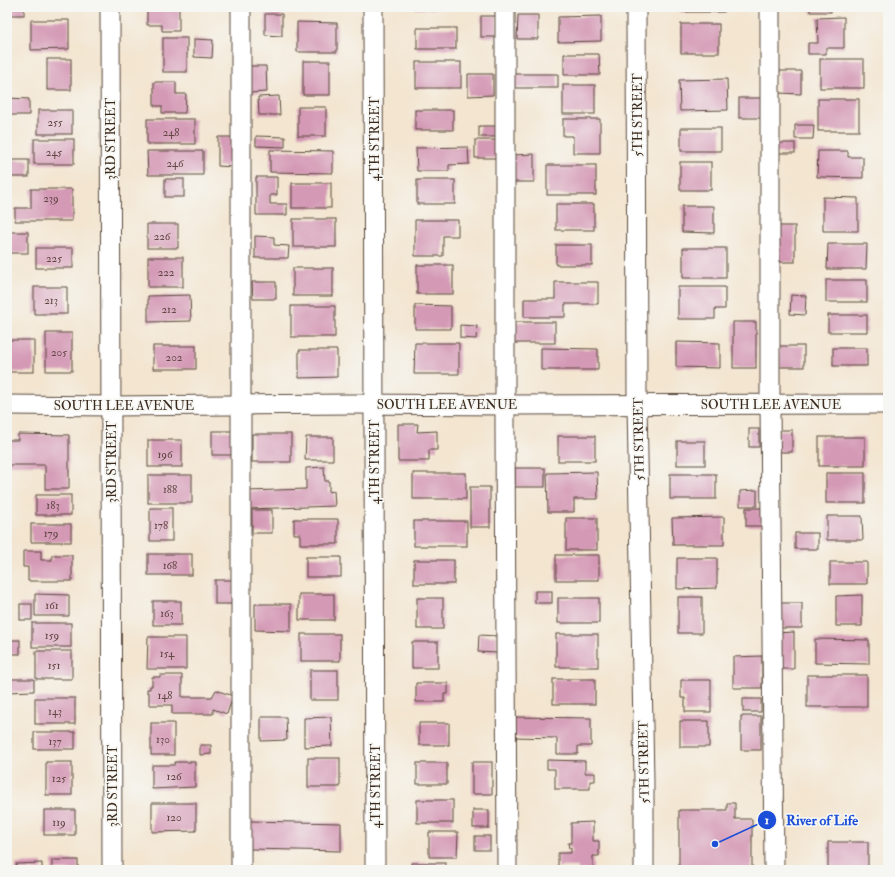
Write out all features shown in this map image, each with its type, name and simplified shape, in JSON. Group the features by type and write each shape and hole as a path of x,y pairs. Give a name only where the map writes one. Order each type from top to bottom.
{"street":[{"name":"3RD STREET","path":"110,7 112,870"},
{"path":"241,7 241,870"},
{"name":"4TH STREET","path":"373,7 375,870"},
{"path":"505,7 507,870"},
{"name":"5TH STREET","path":"636,7 638,404 644,774 644,870"},
{"path":"770,7 770,404 774,870"},
{"name":"SOUTH LEE AVENUE","path":"7,405 888,404"}],"building":[{"path":"7,7 24,7 24,15 7,15"},
{"path":"147,7 179,7 179,31 162,31 162,25 147,25"},
{"path":"415,7 447,7 447,9 415,9"},
{"path":"576,7 600,7 600,10 576,10"},
{"path":"681,7 724,7 724,12 681,12"},
{"path":"810,7 831,7 831,12 810,12"},
{"path":"265,14 282,14 282,36 265,35"},
{"path":"518,15 538,15 538,39 517,39"},
{"path":"481,16 497,16 497,37 481,37"},
{"path":"601,16 601,41 558,42 558,17"},
{"path":"844,17 844,48 826,48 826,54 808,54 808,43 818,43 817,18"},
{"path":"31,20 69,20 69,49 31,50"},
{"path":"297,22 337,23 337,52 297,52"},
{"path":"681,24 719,24 719,53 681,53"},
{"path":"417,28 456,28 456,49 417,49"},
{"path":"163,38 187,38 187,72 163,72"},
{"path":"194,39 213,40 212,58 194,57"},
{"path":"564,54 599,54 600,75 564,75"},
{"path":"47,59 71,59 71,90 47,90"},
{"path":"820,59 864,59 864,88 820,88"},
{"path":"303,61 330,61 330,95 303,95"},
{"path":"416,62 461,62 461,88 416,88"},
{"path":"247,66 266,66 267,92 247,93"},
{"path":"779,71 801,71 801,94 779,93"},
{"path":"468,74 493,74 493,95 468,96"},
{"path":"513,74 558,74 558,88 513,88"},
{"path":"727,79 728,110 680,111 679,80"},
{"path":"154,82 176,82 176,94 186,94 185,113 162,113 162,106 154,106"},
{"path":"563,85 595,85 595,114 563,114"},
{"path":"279,96 280,115 259,115 258,97"},
{"path":"7,98 29,99 29,115 7,115"},
{"path":"739,98 764,98 764,118 739,118"},
{"path":"818,99 859,99 859,131 818,131"},
{"path":"298,107 326,107 326,136 298,136"},
{"path":"38,110 72,110 72,134 38,134"},
{"path":"415,110 453,110 453,130 415,130"},
{"path":"147,119 195,119 195,144 147,144"},
{"path":"563,119 600,119 600,153 573,153 573,136 563,136"},
{"path":"795,125 814,125 813,139 795,139"},
{"path":"479,126 497,126 497,137 479,137"},
{"path":"681,128 721,128 721,151 681,151"},
{"path":"256,136 285,137 285,147 256,146"},
{"path":"218,137 233,137 233,167 218,166"},
{"path":"34,139 74,139 74,164 34,164"},
{"path":"475,140 497,140 497,158 475,158"},
{"path":"776,143 795,143 795,153 776,153"},
{"path":"468,147 469,164 449,165 449,171 417,171 416,148"},
{"path":"270,150 333,151 333,173 270,172"},
{"path":"147,151 203,151 203,175 148,175"},
{"path":"818,151 848,151 848,157 863,157 863,178 817,177"},
{"path":"534,154 534,182 512,182 512,155"},
{"path":"7,160 29,160 29,177 7,177"},
{"path":"680,162 711,162 711,190 680,190"},
{"path":"547,165 596,165 596,195 547,195"},
{"path":"256,177 277,177 277,195 270,195 270,204 287,204 287,215 256,215"},
{"path":"165,179 184,179 184,197 165,197"},
{"path":"417,180 455,180 455,204 417,204"},
{"path":"292,183 331,183 331,208 292,208"},
{"path":"31,189 72,189 72,221 15,221 15,208 31,208"},
{"path":"823,197 858,198 858,231 823,231"},
{"path":"556,204 594,204 594,230 556,230"},
{"path":"682,206 714,206 714,233 682,232"},
{"path":"293,219 336,219 336,247 293,247"},
{"path":"415,220 458,220 458,236 443,236 443,256 415,256"},
{"path":"147,224 178,224 178,248 147,248"},
{"path":"776,226 795,226 795,262 776,262"},
{"path":"10,232 28,232 28,253 10,253"},
{"path":"255,236 274,237 274,245 289,246 288,258 255,258"},
{"path":"828,244 867,244 866,269 827,269"},
{"path":"556,245 592,245 592,265 556,265"},
{"path":"36,248 73,248 73,268 36,268"},
{"path":"683,248 726,248 726,278 683,278"},
{"path":"148,257 183,257 183,287 148,287"},
{"path":"417,265 453,265 453,294 417,294"},
{"path":"293,268 333,268 333,296 293,296"},
{"path":"826,280 867,280 867,302 826,302"},
{"path":"252,282 276,282 276,299 253,299"},
{"path":"555,282 598,282 598,304 565,304 565,317 524,317 524,299 555,299"},
{"path":"34,287 67,287 67,314 34,314"},
{"path":"678,287 725,287 725,309 715,309 715,319 678,319"},
{"path":"190,295 191,321 148,322 148,296"},
{"path":"791,295 806,296 805,315 790,314"},
{"path":"415,305 451,306 451,329 415,329"},
{"path":"291,306 335,306 335,337 291,337"},
{"path":"828,315 867,315 867,332 828,332"},
{"path":"514,322 555,322 555,343 514,343"},
{"path":"733,322 756,322 756,368 733,368"},
{"path":"460,325 477,326 476,339 460,338"},
{"path":"46,333 72,333 72,371 46,371"},
{"path":"7,340 34,340 34,372 7,372"},
{"path":"676,342 720,343 720,368 676,367"},
{"path":"415,343 459,343 459,374 414,374"},
{"path":"153,346 196,346 196,369 153,369"},
{"path":"779,346 804,346 804,367 779,367"},
{"path":"541,348 598,349 598,370 541,370"},
{"path":"833,348 867,348 867,366 833,366"},
{"path":"299,350 337,350 337,377 299,378"},
{"path":"398,424 418,424 417,432 437,431 437,450 429,450 429,461 398,461"},
{"path":"749,429 759,429 759,447 749,447"},
{"path":"778,430 792,430 792,452 778,452"},
{"path":"212,431 233,431 233,455 212,455"},
{"path":"18,434 69,435 69,489 45,489 45,465 7,465 7,440 18,440"},
{"path":"252,434 291,434 291,462 252,462"},
{"path":"558,436 595,436 595,461 558,461"},
{"path":"306,437 333,437 333,460 305,460"},
{"path":"819,437 865,437 865,466 819,466"},
{"path":"148,440 182,440 182,467 148,467"},
{"path":"677,441 705,441 705,465 677,465"},
{"path":"324,467 325,481 329,481 329,492 334,491 335,506 248,509 248,491 306,489 306,468"},
{"path":"515,468 545,468 545,487 515,487"},
{"path":"597,472 598,499 574,499 574,512 548,512 547,473"},
{"path":"413,473 466,473 466,499 413,499"},
{"path":"826,473 865,473 865,503 826,503"},
{"path":"670,474 716,474 716,499 670,499"},
{"path":"148,475 192,475 192,503 148,503"},
{"path":"470,487 490,487 490,527 470,527"},
{"path":"757,490 757,506 740,506 740,491"},
{"path":"36,495 71,495 71,515 36,515"},
{"path":"150,508 172,508 172,541 150,541"},
{"path":"746,508 762,508 762,526 746,526"},
{"path":"252,510 272,510 272,533 252,533"},
{"path":"827,516 862,516 863,540 827,540"},
{"path":"724,517 724,545 673,545 672,518"},
{"path":"566,518 597,518 597,550 566,550"},
{"path":"294,519 338,519 338,544 300,544 300,534 294,534"},
{"path":"414,521 467,521 467,546 414,546"},
{"path":"31,524 71,524 71,542 31,542"},
{"path":"795,533 818,533 818,549 795,549"},
{"path":"23,551 41,551 41,560 52,560 52,555 72,555 72,581 28,581 28,567 23,567"},
{"path":"148,554 192,554 192,575 148,575"},
{"path":"556,555 599,555 599,580 556,580"},
{"path":"306,557 341,557 341,577 306,577"},
{"path":"677,558 717,558 717,588 677,589"},
{"path":"414,560 454,560 454,584 414,584"},
{"path":"830,562 867,562 867,584 830,584"},
{"path":"215,580 234,580 234,604 215,604"},
{"path":"535,591 552,591 552,603 535,603"},
{"path":"35,594 69,595 69,616 35,616"},
{"path":"299,594 334,594 334,620 299,620"},
{"path":"862,595 862,626 836,626 836,596"},
{"path":"678,597 702,597 702,633 678,633"},
{"path":"417,598 443,598 443,629 417,629"},
{"path":"558,598 599,598 599,623 558,623"},
{"path":"153,601 181,601 181,625 153,625"},
{"path":"778,603 802,603 802,628 777,628"},
{"path":"20,604 32,604 32,620 20,620"},
{"path":"255,604 291,604 291,631 255,630"},
{"path":"32,623 71,623 71,647 32,647"},
{"path":"794,632 794,669 776,669 776,633"},
{"path":"301,634 340,634 340,661 301,661"},
{"path":"556,634 598,634 598,667 556,667"},
{"path":"479,635 497,636 497,653 478,652"},
{"path":"148,637 186,637 186,669 147,669"},
{"path":"815,639 869,640 869,664 815,663"},
{"path":"7,640 20,640 20,654 7,654"},
{"path":"412,642 438,642 438,668 412,668"},
{"path":"36,651 72,651 72,679 36,679"},
{"path":"762,656 762,688 733,688 733,657"},
{"path":"310,670 338,670 338,700 310,700"},
{"path":"160,675 182,675 182,697 212,697 216,690 233,696 227,714 213,709 213,714 172,714 172,705 149,705 149,693 147,693 147,689 150,689 150,686 152,686 152,677 160,677"},
{"path":"807,675 867,675 867,707 807,707"},
{"path":"7,679 34,679 34,691 7,692"},
{"path":"553,679 595,679 595,704 553,704"},
{"path":"681,680 711,680 711,712 685,712 685,698 681,698"},
{"path":"416,683 448,683 448,694 444,694 444,702 416,702"},
{"path":"35,698 75,698 75,724 35,724"},
{"path":"743,699 761,699 761,712 743,712"},
{"path":"741,716 761,716 761,750 741,750"},
{"path":"261,717 286,717 287,740 261,741"},
{"path":"331,717 332,746 304,747 304,718"},
{"path":"513,717 591,718 591,746 578,746 578,754 557,754 557,738 513,737"},
{"path":"680,721 709,721 709,747 680,747"},
{"path":"151,723 174,723 174,755 151,755"},
{"path":"419,723 449,723 449,745 419,745"},
{"path":"34,732 75,732 75,749 34,749"},
{"path":"200,745 211,745 211,754 200,755"},
{"path":"308,758 340,758 340,787 308,787"},
{"path":"547,760 585,761 585,773 595,773 595,781 590,781 590,789 555,789 555,769 547,769"},
{"path":"46,762 72,762 72,795 46,795"},
{"path":"175,762 195,762 195,787 152,789 152,765 174,765"},
{"path":"472,762 492,762 492,794 472,794"},
{"path":"417,763 447,763 447,784 417,784"},
{"path":"417,800 453,800 453,823 417,823"},
{"path":"152,803 196,803 196,831 152,832"},
{"path":"727,803 735,803 735,819 752,819 752,870 679,870 679,810 727,810"},
{"path":"44,810 75,810 75,835 44,835"},
{"path":"473,810 489,810 489,828 473,828"},
{"path":"250,821 341,823 341,851 250,849"},
{"path":"593,822 593,841 599,841 599,856 593,856 593,870 578,870 578,867 558,867 558,853 571,853 571,848 569,848 568,843 571,843 571,823"},
{"path":"429,832 458,832 457,857 429,857"},
{"path":"475,836 490,836 490,850 475,850"},
{"path":"828,842 868,842 868,870 828,870"},
{"path":"52,860 78,860 78,870 52,870"},
{"path":"42,863 42,870 16,870 16,864"},
{"path":"411,863 445,863 445,870 411,870"}],"place":[{"name":"River of Life","path":"715,844"}]}
